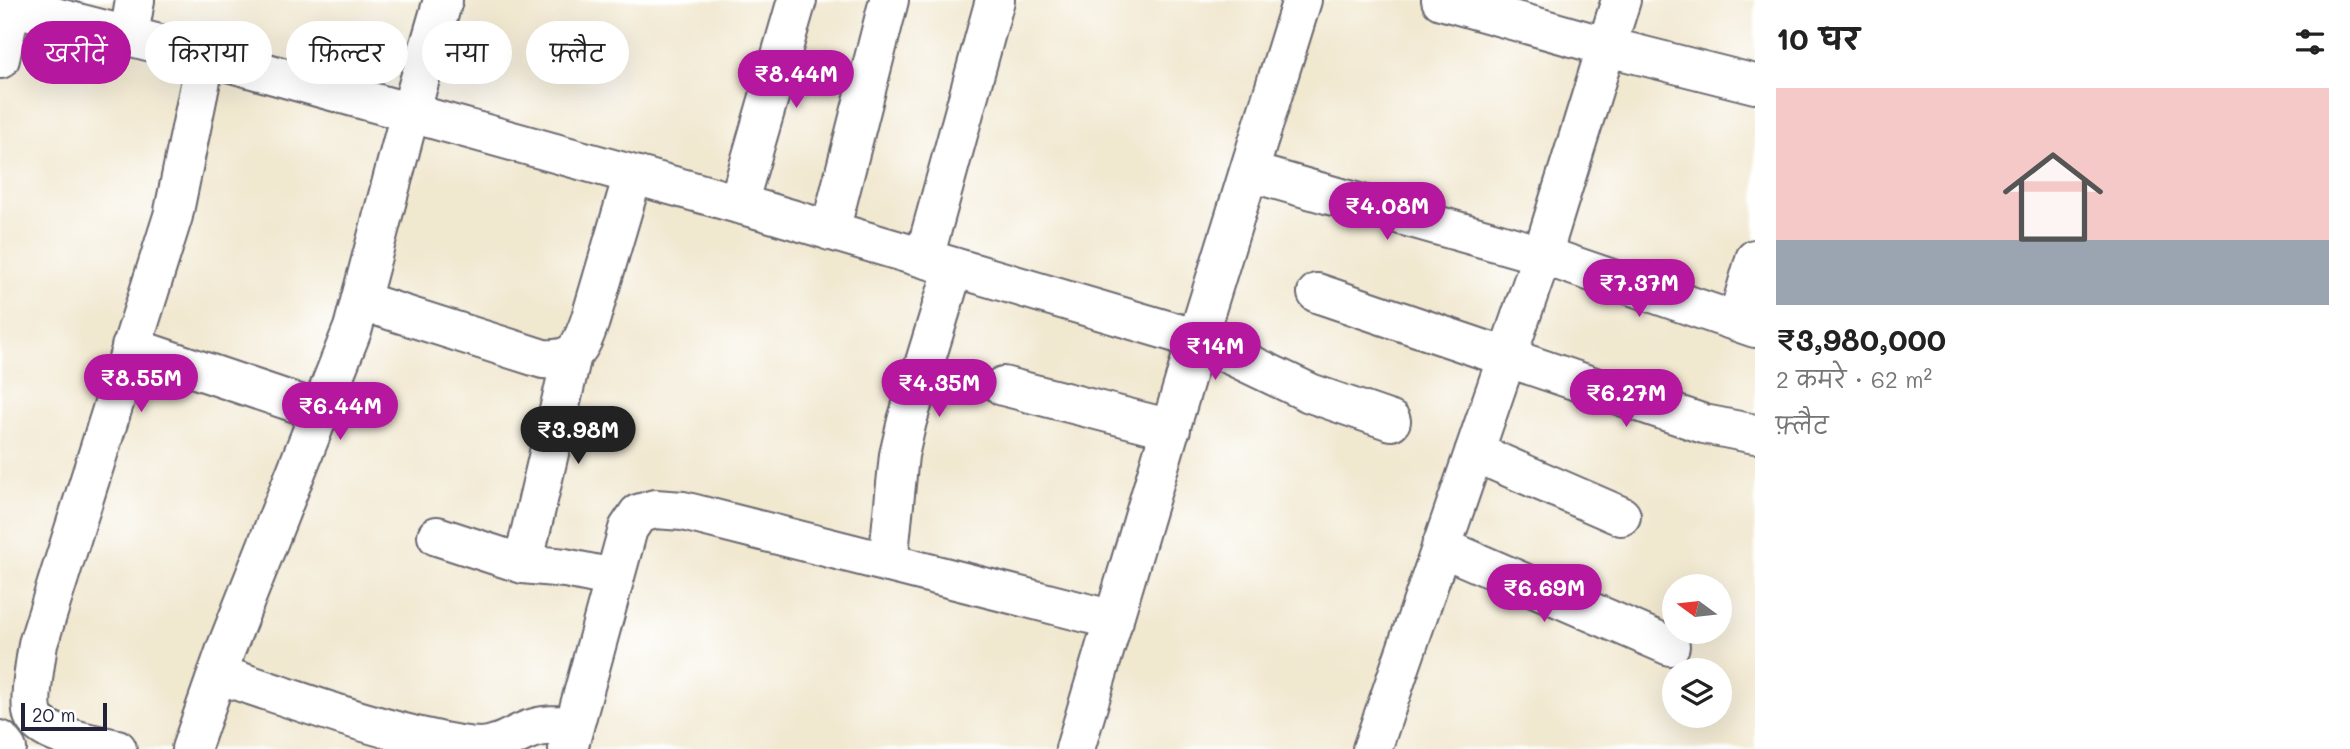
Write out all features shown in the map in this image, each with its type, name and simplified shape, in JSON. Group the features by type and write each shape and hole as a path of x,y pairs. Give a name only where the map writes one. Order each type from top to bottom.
{"street":[{"path":"191,749 217,674 344,354 443,0"},
{"path":"738,204 797,0"},
{"path":"830,230 889,0"},
{"path":"888,563 899,455 995,0"},
{"path":"1075,749 1197,339 1303,0"},
{"path":"1441,0 1608,47 1755,84"},
{"path":"1373,749 1542,255 1621,0"},
{"path":"0,59 6,4 132,18"},
{"path":"272,75 830,230 1197,339 1310,393 1391,421"},
{"path":"117,749 45,729 33,715 32,688 38,644 173,216 200,84"},
{"path":"1249,172 1542,255 1746,324 1755,259"},
{"path":"361,301 543,359 559,360 572,355 583,343 633,175"},
{"path":"1317,293 1704,424 1755,434"},
{"path":"131,347 320,411"},
{"path":"523,564 572,355"},
{"path":"1003,386 1171,429"},
{"path":"1474,452 1621,516"},
{"path":"217,674 386,729 411,742 495,746 529,729 545,725 570,737 628,530 638,514 655,509 683,511 1114,620"},
{"path":"438,536 523,564 565,568 614,578"},
{"path":"1441,548 1671,646"},
{"path":"0,740 7,749"}]}
